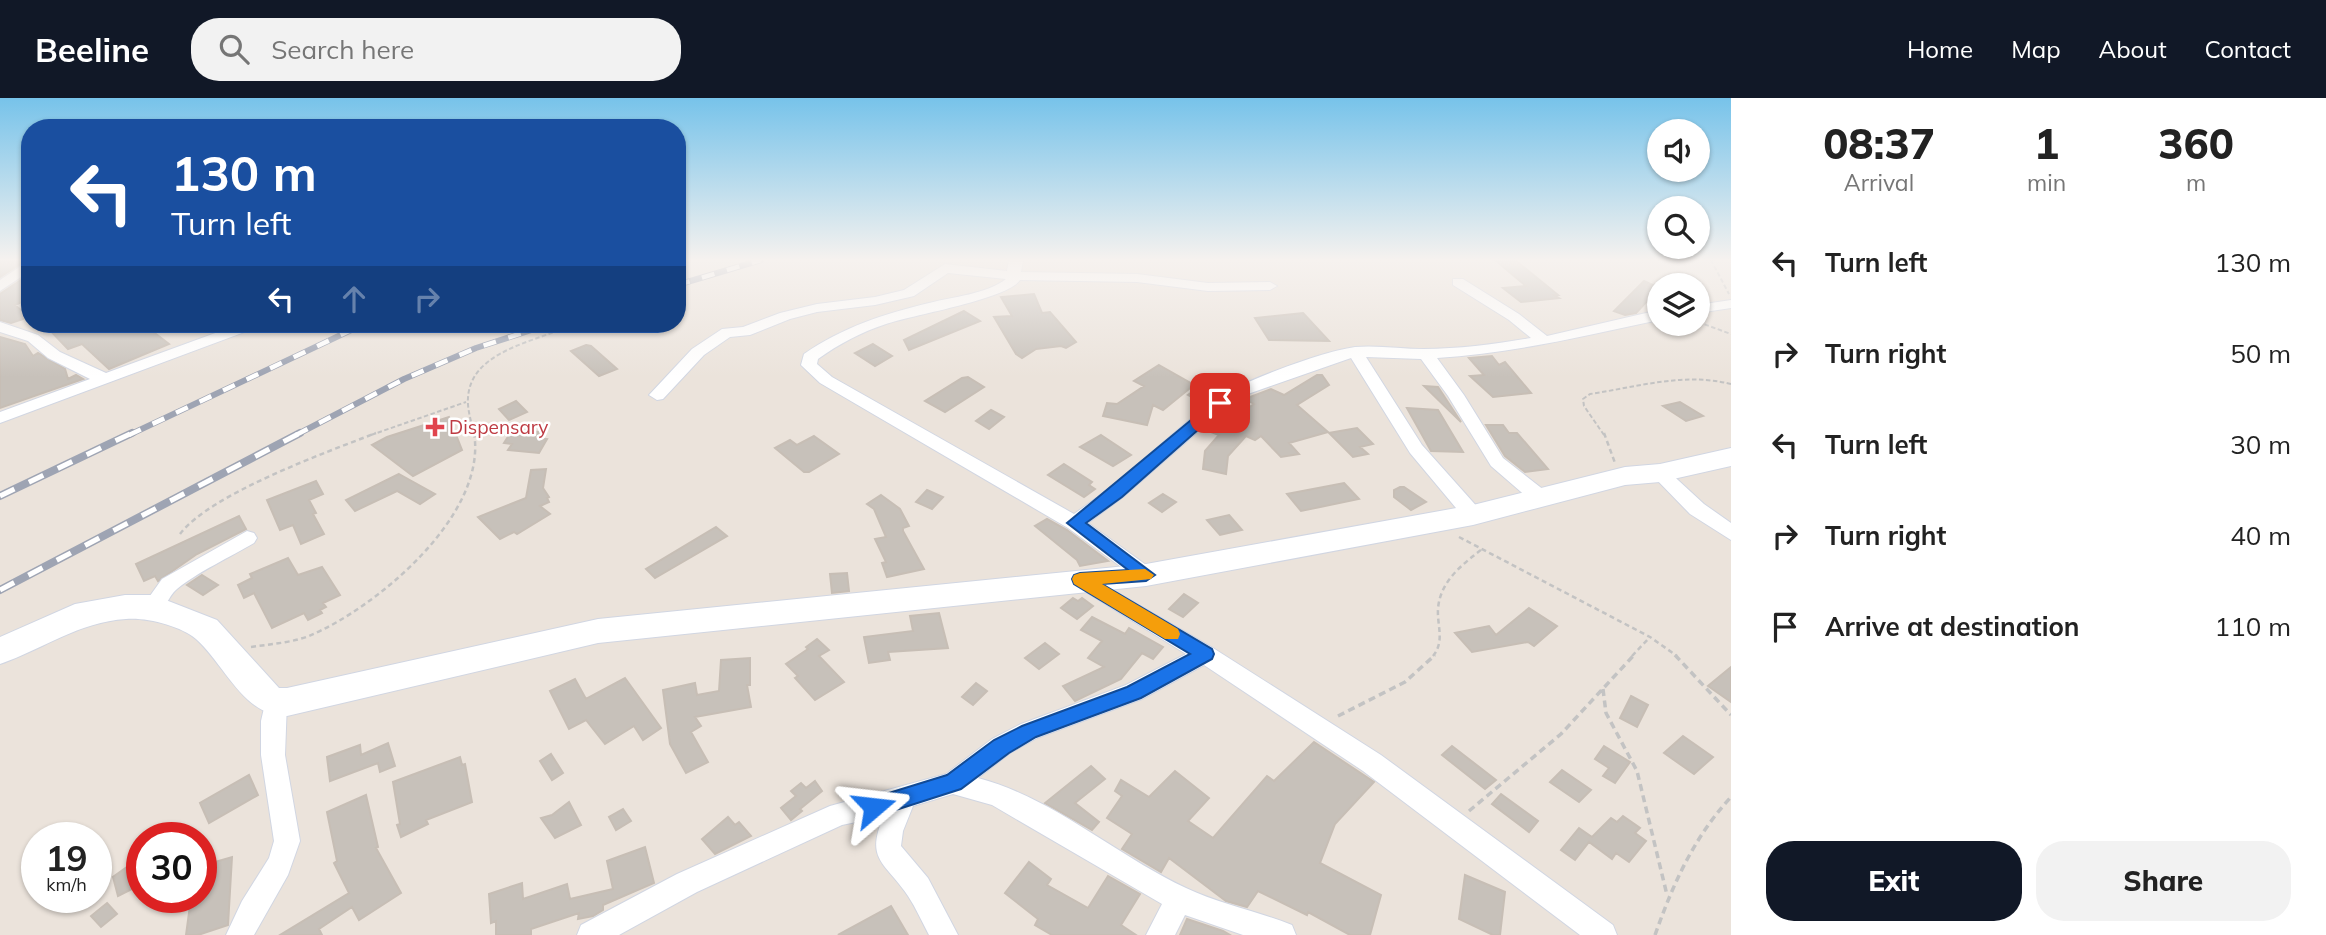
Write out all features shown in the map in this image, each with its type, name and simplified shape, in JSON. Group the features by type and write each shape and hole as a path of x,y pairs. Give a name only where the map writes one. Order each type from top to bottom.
{"street":[{"path":"657,395 698,352 727,332 746,332 785,316 817,308 883,299"},
{"path":"959,299 885,319 820,349 810,357 809,365 826,380 1075,523 1146,575"},
{"path":"1485,299 1544,341"},
{"path":"1710,307 1731,304"},
{"path":"1075,523 1116,493 1220,403 1239,391 1325,360 1355,352 1426,354 1489,350 1544,341 1647,318"},
{"path":"0,327 33,338 54,355 95,375 110,379"},
{"path":"1,417 230,333"},
{"path":"1355,352 1416,449 1473,515"},
{"path":"1426,354 1456,395 1497,462 1542,499"},
{"path":"0,651 75,616 125,607 153,607 206,629 259,690 275,702 287,702 598,631 1080,579 1146,575 1473,515 1625,476 1660,473 1731,457"},
{"path":"1660,473 1697,509 1731,533"},
{"path":"153,607 169,584 247,538"},
{"path":"1080,579 1205,654 1317,727 1454,823 1603,935"},
{"path":"591,935 687,883 839,814 953,783 1002,747 1029,732 1134,692 1205,654"},
{"path":"240,935 253,906 278,871 287,841 272,764 270,733 275,702"},
{"path":"953,783 998,795 1179,899 1282,935"},
{"path":"904,798 890,831 888,848 895,862 918,887 944,935"},
{"path":"1160,935 1179,899"}],"path":[{"path":"1710,326 1731,334"},
{"path":"227,651 294,640 336,622 403,572 432,544 459,502 475,455 466,402 476,373 506,352 552,333"},
{"path":"1625,476 1619,472 1603,432 1584,406 1583,398 1590,394 1679,380 1703,379 1731,384"},
{"path":"180,534 194,519 284,469 466,402"},
{"path":"1432,522 1650,637 1675,654 1731,715"},
{"path":"1317,727 1383,693 1425,667 1438,651 1441,635 1439,593 1450,575 1482,549"},
{"path":"1454,823 1561,734 1650,637"},
{"path":"1603,690 1606,713 1640,781 1667,895"},
{"path":"1655,935 1667,895 1707,823 1731,797"}],"building":[{"path":"0,299 21,299 21,302 15,305 21,310 21,320 11,323 0,320"},
{"path":"1002,299 1036,299 1042,313 1050,312 1076,342 1066,348 1061,346 1036,349 1022,358 1016,354 994,317 1012,316"},
{"path":"1517,299 1549,299 1521,302"},
{"path":"1626,299 1647,299 1636,313 1625,315 1614,311"},
{"path":"964,311 980,321 909,350 904,340"},
{"path":"1303,313 1329,341 1269,340 1255,318"},
{"path":"53,333 155,333 169,344 109,369 82,344 68,349"},
{"path":"0,337 25,344 33,356 38,353 65,369 68,379 76,375 83,379 0,408"},
{"path":"873,344 892,356 875,366 855,353"},
{"path":"586,345 591,346 617,369 599,376 571,351"},
{"path":"1492,356 1499,365 1505,362 1531,393 1493,397 1470,376 1484,375 1469,358"},
{"path":"1159,365 1194,385 1163,410 1153,405 1147,425 1103,416 1107,403 1117,404 1144,386 1134,381"},
{"path":"1317,375 1322,375 1329,385 1297,405 1328,432 1289,443 1299,454 1281,457 1261,436 1255,440 1246,436 1228,456 1226,474 1203,469 1205,451 1219,435 1211,432 1254,404 1245,399 1271,389 1284,395"},
{"path":"968,377 984,387 945,412 925,401 962,378"},
{"path":"1207,382 1221,390 1203,403 1188,395"},
{"path":"1424,386 1438,387 1461,422"},
{"path":"516,401 527,412 509,420 499,409"},
{"path":"1680,402 1703,416 1686,421 1663,406"},
{"path":"1407,408 1438,410 1463,452 1431,451"},
{"path":"991,410 1004,417 989,429 976,421"},
{"path":"449,417 462,450 413,476 372,445 387,437"},
{"path":"1486,425 1503,425 1509,433 1517,433 1548,469 1525,472 1505,456"},
{"path":"1357,428 1373,444 1360,447 1368,454 1353,457 1329,433"},
{"path":"513,429 540,432 536,438 547,439 539,453 508,450 512,444 504,443"},
{"path":"1101,435 1131,455 1113,466 1080,447"},
{"path":"814,436 839,454 809,472 804,472 775,448 790,440 797,445"},
{"path":"1064,464 1092,482 1089,485 1095,489 1084,497 1048,475"},
{"path":"546,469 543,488 549,502 540,506 550,514 517,534 514,532 500,539 478,517 526,498 531,470"},
{"path":"399,474 435,494 420,504 397,491 355,511 346,500"},
{"path":"316,481 323,494 309,500 324,534 301,544 293,525 280,530 267,500"},
{"path":"1344,483 1359,499 1301,511 1287,494"},
{"path":"1400,487 1426,502 1411,510 1394,497 1394,490"},
{"path":"927,490 943,497 932,509 916,502"},
{"path":"1163,494 1176,502 1162,512 1149,503"},
{"path":"881,495 900,509 909,526 903,528 903,531 924,569 887,577 882,563 886,562 875,539 886,537 874,509 867,504"},
{"path":"1229,515 1242,530 1220,535 1207,520"},
{"path":"239,516 246,529 197,554 158,581 155,576 144,581 136,564"},
{"path":"1047,519 1067,530 1108,561 1080,566 1077,560 1035,526"},
{"path":"716,527 727,536 655,578 646,569"},
{"path":"288,558 298,575 322,567 340,595 323,603 326,607 320,610 322,613 308,620 304,613 272,628 254,593 244,598 238,585 252,578 250,574"},
{"path":"847,573 849,591 832,593 830,574"},
{"path":"202,575 218,585 203,595 187,585"},
{"path":"1184,594 1198,603 1183,617 1169,609"},
{"path":"1073,598 1078,601 1082,598 1093,606 1077,619 1061,608"},
{"path":"1529,608 1557,626 1534,646 1528,642 1472,652 1455,633 1489,626 1496,635"},
{"path":"939,613 948,648 888,652 890,660 869,663 864,637 913,631 910,616"},
{"path":"1092,617 1125,634 1129,628 1163,647 1153,659 1142,653 1121,679 1075,701 1063,686 1104,667 1088,658 1102,641 1081,630"},
{"path":"817,639 829,650 819,656 844,682 815,700 786,664 808,649 806,647"},
{"path":"1045,643 1059,654 1039,669 1025,658"},
{"path":"750,658 750,685 747,685 751,707 695,717 701,726 691,732 708,762 686,773 670,744 663,690 695,683 697,695 719,691 721,660"},
{"path":"1731,667 1731,702 1708,686"},
{"path":"625,678 661,728 643,740 634,726 605,744 586,720 569,729 550,691 575,679 586,699"},
{"path":"976,683 987,691 973,705 962,697"},
{"path":"1631,696 1648,705 1637,727 1620,718"},
{"path":"1683,736 1713,757 1694,774 1664,753"},
{"path":"1314,742 1374,782 1335,824 1320,863 1381,895 1370,935 1350,935 1308,912 1307,915 1258,891 1247,907 1226,901 1169,858 1161,872 1122,849 1132,834 1107,818 1122,796 1115,791 1121,780 1149,797 1175,771 1209,798 1188,821 1213,838 1267,776 1274,781"},
{"path":"388,743 395,766 380,772 378,763 330,781 327,757 360,745 361,755"},
{"path":"1452,746 1496,780 1485,789 1442,755"},
{"path":"1604,746 1630,762 1615,783 1603,776 1609,768 1595,759"},
{"path":"551,754 563,773 552,780 540,761"},
{"path":"460,757 462,765 465,764 472,802 426,820 428,824 401,837 397,825 400,824 393,782"},
{"path":"1091,766 1105,779 1075,803 1099,822 1092,830 1045,803"},
{"path":"1562,770 1591,790 1579,802 1550,782"},
{"path":"249,775 258,795 211,822 200,803"},
{"path":"815,781 822,791 791,820 781,808 796,796 791,791 801,783 806,788"},
{"path":"1501,794 1538,821 1529,832 1492,804"},
{"path":"366,795 378,847 376,848 401,893 359,920 352,907 319,929 322,935 280,935 349,893 334,863 337,861 327,812"},
{"path":"569,802 581,825 555,838 541,818 552,815"},
{"path":"623,809 631,821 616,830 609,817"},
{"path":"1623,816 1640,828 1635,833 1646,841 1629,862 1616,853 1612,859 1589,842 1575,860 1561,850 1579,828 1592,837 1611,818 1617,822"},
{"path":"728,817 735,825 739,822 751,836 715,854 702,839"},
{"path":"645,847 654,883 603,905 603,910 593,916 578,919 579,913 531,929 531,935 496,935 496,921 491,923 489,894 522,883 523,899 567,884 570,899 613,889 607,861"},
{"path":"232,857 228,925 198,935 186,935 189,913 217,913 217,861"},
{"path":"1029,862 1051,879 1047,885 1088,908 1108,876 1140,894 1121,925 1136,935 1052,935 1035,925 1038,919 1005,893"},
{"path":"126,868 126,892 118,896 113,877"},
{"path":"1465,875 1505,892 1500,935 1493,935 1459,919"},
{"path":"891,906 908,935 838,935"},
{"path":"112,908 117,914 101,927 91,916 95,913 112,913"},
{"path":"1187,919 1223,931 1230,935 1180,935"}],"railway":[{"path":"129,435 345,333"},
{"path":"296,435 404,379 476,348 522,333"},
{"path":"0,496 132,433"},
{"path":"0,590 300,433"}],"slow traffic":[{"path":"1145,575 1080,579 1171,634"}],"place":[{"name":"Dispensary","path":"435,427"}],"route":[{"path":"874,807 953,783 1002,747 1029,732 1134,692 1205,654 1080,579 1146,575 1075,523 1116,493 1220,403"}]}
